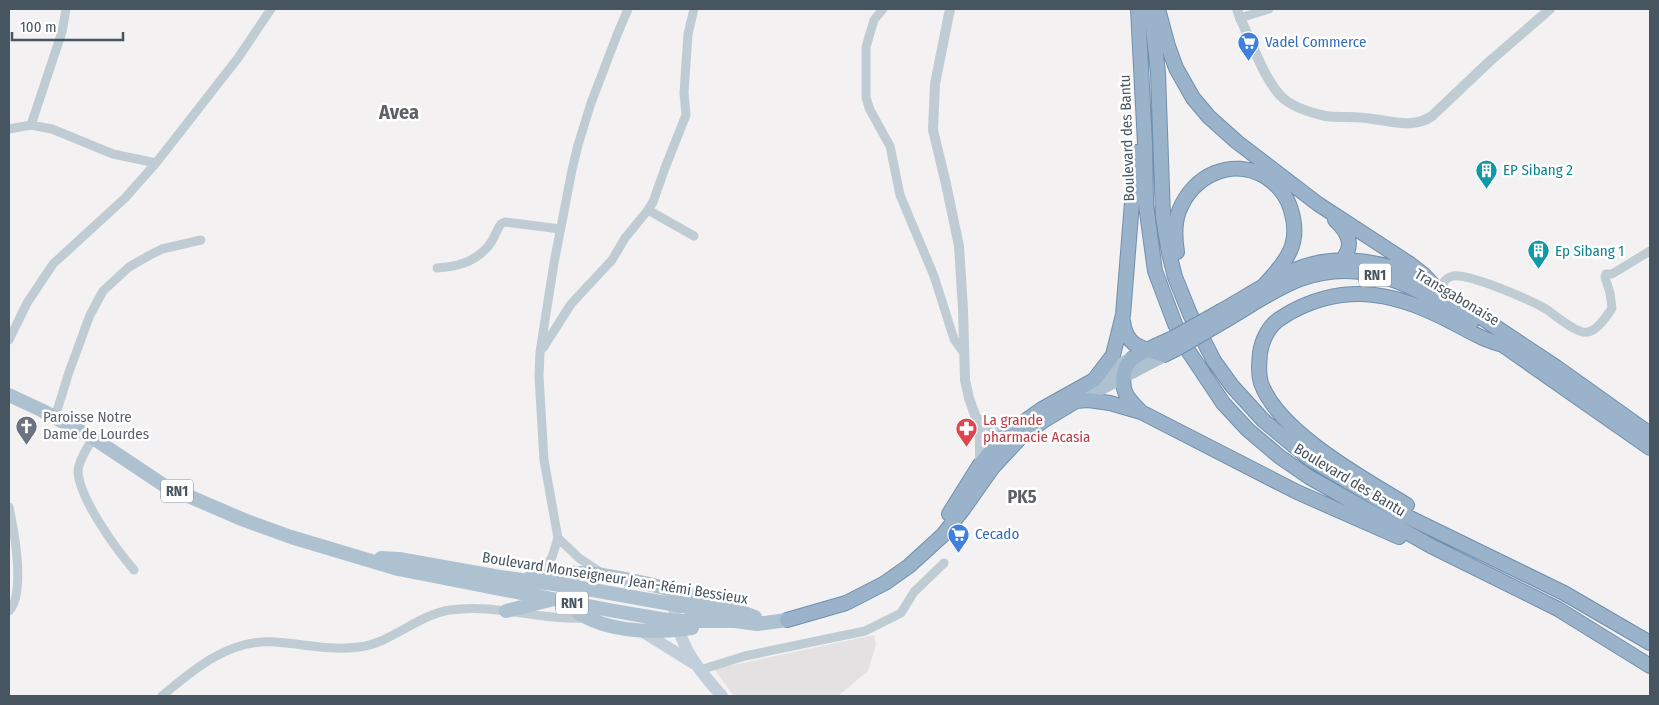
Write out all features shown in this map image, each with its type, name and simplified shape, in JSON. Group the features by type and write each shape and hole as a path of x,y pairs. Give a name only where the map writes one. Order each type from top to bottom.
{"highway":[{"name":"Boulevard des Bantu","path":"1138,9 1146,205 1155,271 1175,324 1189,352 1223,402 1248,430 1280,457 1309,477 1431,546 1558,609 1650,666"},
{"name":"Boulevard des Bantu","path":"1151,9 1158,73 1162,149 1161,189 1166,234 1175,277 1190,314 1214,361 1232,386 1263,420 1310,459 1406,516 1564,593 1650,643"},
{"path":"1158,9 1176,68 1192,98 1202,110 1237,142 1318,204 1410,264 1437,287"},
{"path":"1094,380 1113,355 1123,315 1136,161 1137,67 1140,34"},
{"path":"1190,314 1176,249 1176,222 1179,212 1190,192 1205,178 1215,173 1235,168 1256,172 1277,186 1290,205 1294,229 1290,250 1284,263 1262,288"},
{"path":"1289,284 1295,279 1310,273 1334,268 1348,251 1348,237 1342,226 1318,204"},
{"name":"Transgabonaise","path":"1223,316 1262,288 1284,275 1304,267 1322,262 1342,260 1373,262 1390,266 1437,287 1556,367 1650,434"},
{"name":"Transgabonaise","path":"1223,316 1289,284 1310,276 1337,271 1383,276 1430,296 1650,448"},
{"path":"1468,545 1331,456 1285,420 1267,395 1261,382 1259,366 1261,347 1267,333 1276,321 1298,307 1315,300 1355,294 1373,294 1413,304 1491,343 1504,346"},
{"path":"1123,315 1124,328 1129,340 1136,345 1164,355"},
{"name":"RN1","path":"1131,359 1148,350 1175,343 1223,316"},
{"name":"RN1","path":"1164,355 1175,343"},
{"path":"1131,359 1123,384 1127,396 1141,412"},
{"name":"Boulevard Monseigneur Jean-Rémi Bessieux","path":"787,617 843,596 882,576 904,560 942,524 979,466 1042,409 1094,380"},
{"path":"1076,401 1088,400 1110,403 1141,412 1297,492 1401,538 1431,546"},
{"name":"Boulevard Monseigneur Jean-Rémi Bessieux","path":"787,617 846,603 885,583 909,566 943,535 994,467 1006,443 1020,438 1076,401"}],"main road":[{"name":"Boulevard Monseigneur Jean-Rémi Bessieux","path":"1076,401 1164,355"},
{"name":"Boulevard Monseigneur Jean-Rémi Bessieux","path":"1094,380 1131,359"},
{"name":"Boulevard Monseigneur Jean-Rémi Bessieux","path":"9,395 93,438 165,486 244,520 291,537 398,569 560,598 677,625 735,621 757,624 787,617"},
{"name":"Boulevard Monseigneur Jean-Rémi Bessieux","path":"360,557 399,559 500,577 576,587 734,616 787,617"},
{"path":"500,577 536,574 593,574 608,576 669,589 755,617"},
{"path":"506,611 560,598 593,574"},
{"path":"669,589 677,625 683,641 699,668 722,696"},
{"path":"560,598 589,618 608,625 638,630 677,625"},
{"path":"638,630 699,668"}],"street":[{"path":"31,125 62,32 66,9"},
{"path":"9,340 27,303 53,264 124,198 156,163 238,58 271,9"},
{"path":"536,574 546,568 558,538 544,460 540,398 540,352 560,229 578,145 616,35 628,9"},
{"path":"540,352 571,304 612,260 625,238 653,202 686,116 684,93 688,34 694,9"},
{"path":"883,9 874,20 866,47 866,98 870,110 890,146 900,195 934,276 954,339 963,352"},
{"path":"950,9 935,84 933,122 959,246 963,309 963,352 967,390 977,418 980,438 979,466"},
{"path":"1269,9 1238,13 1270,80 1280,95 1291,104 1324,115 1408,124 1420,122 1432,116 1483,67 1550,9"},
{"path":"9,129 31,125 52,130 113,154 156,163"},
{"path":"648,210 694,236"},
{"path":"437,268 452,267 466,262 484,251 501,224 505,222 560,229"},
{"path":"55,417 87,323 103,291 128,268 150,255 162,249 201,240"},
{"path":"1437,287 1446,278 1454,276 1466,278 1505,290 1543,307 1576,329 1588,333 1594,330 1612,308 1605,277 1606,274 1612,274 1650,251"},
{"path":"977,418 994,430 1006,443"},
{"path":"93,438 79,464 78,470 82,486 93,511 134,570"},
{"path":"9,507 16,539 18,585 16,599 10,610 9,620"},
{"path":"558,538 579,558 608,576"},
{"path":"699,668 745,656 865,631 900,613 914,592 944,563"},
{"path":"162,696 201,665 219,654 255,642 274,641 334,648 358,648 372,645 448,610 463,608 569,618 589,618"}],"shaded area":[{"path":"874,635 876,645 868,671 838,696 734,696 714,669"}],"place":[{"name":"Vadel Commerce","path":"1249,61"},
{"name":"EP Sibang 2","path":"1487,189"},
{"name":"Ep Sibang 1","path":"1539,270"},
{"name":"Paroisse Notre Dame de Lourdes","path":"27,445"},
{"name":"La grande pharmacie Acasia","path":"967,448"},
{"name":"Cecado","path":"959,553"}],"district":[{"name":"Avea","path":"399,112"},
{"name":"PK5","path":"1022,497"}]}
